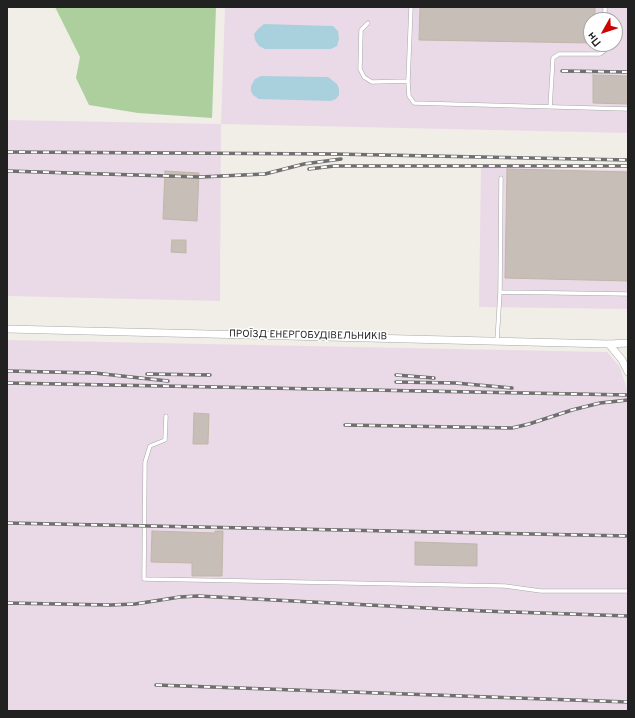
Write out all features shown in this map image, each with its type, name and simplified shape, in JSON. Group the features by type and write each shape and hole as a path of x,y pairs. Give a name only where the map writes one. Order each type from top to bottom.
{"street":[{"name":"ПРОЇЗД ЕНЕРГОБУДІВЕЛЬНИКІВ","path":"7,328 609,344 628,343"},
{"path":"609,344 622,360 628,372"}],"lane":[{"path":"411,7 408,81 409,96 414,103 628,109"},
{"path":"368,23 361,30 360,69 364,78 372,82 408,81"},
{"path":"550,106 553,58 559,54 600,54 602,52"},
{"path":"497,341 500,292 501,178"},
{"path":"500,292 628,294"},
{"path":"166,416 165,440 150,446 144,462 144,579 505,586 541,591 628,591"}],"shaded area":[{"path":"225,7 628,7 628,133 221,124"},
{"path":"7,120 221,124 220,301 7,296"},
{"path":"481,167 628,170 628,309 479,307"},
{"path":"7,340 607,352 620,367 628,393 628,711 7,711"}],"green space":[{"path":"55,7 216,7 212,118 138,113 89,105 76,78 80,57"}],"water":[{"path":"264,24 333,26 338,31 339,39 337,46 331,49 265,49 259,46 255,40 254,34"},
{"path":"261,76 328,77 337,84 339,95 336,99 331,101 259,99 253,95 251,86 255,79"}],"building":[{"path":"420,7 595,7 595,12 583,12 583,43 419,40"},
{"path":"593,75 628,76 628,104 593,103"},
{"path":"507,169 628,172 628,281 505,278"},
{"path":"165,171 199,173 197,221 163,219"},
{"path":"172,240 186,240 186,253 171,252"},
{"path":"194,413 209,414 208,444 193,444"},
{"path":"152,531 215,533 215,531 223,531 222,576 192,576 192,563 151,562"},
{"path":"415,542 477,544 477,566 415,565"}],"railway":[{"path":"562,71 628,72"},
{"path":"7,152 333,154 628,160"},
{"path":"7,171 200,177 265,174 304,164 341,159"},
{"path":"309,169 334,166 628,166"},
{"path":"7,371 94,373 168,381"},
{"path":"147,374 210,375"},
{"path":"396,375 434,378"},
{"path":"396,382 455,383 512,388"},
{"path":"7,383 628,395"},
{"path":"345,425 512,428 600,403 628,400"},
{"path":"7,523 628,536"},
{"path":"7,603 110,605 135,604 180,597 198,596 483,611 628,616"},
{"path":"156,685 628,702"}]}
